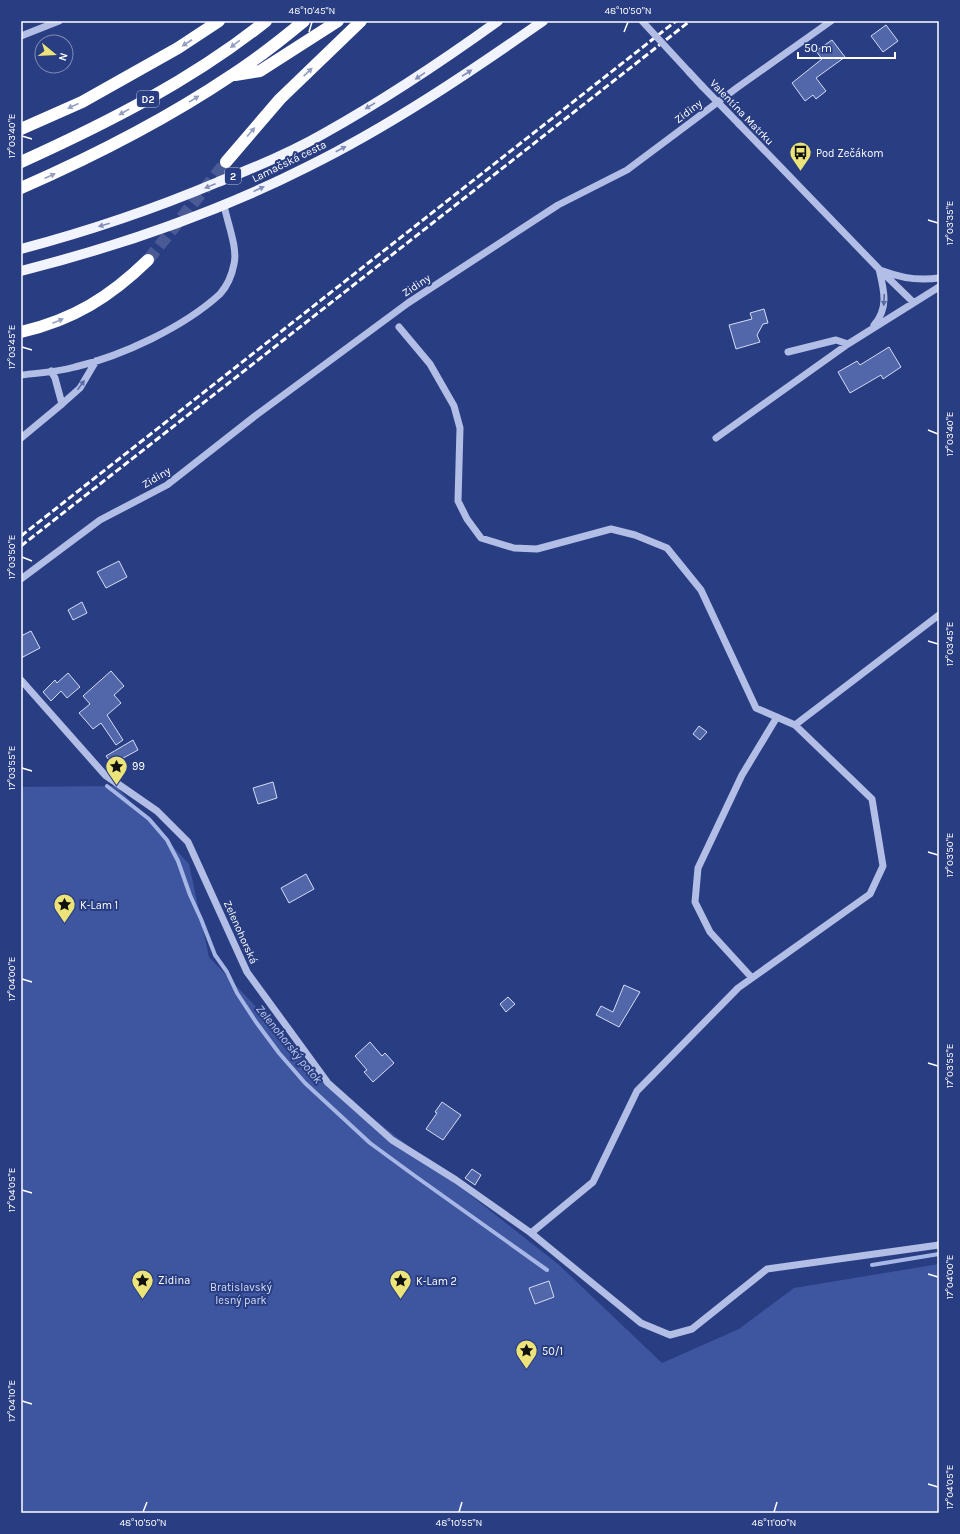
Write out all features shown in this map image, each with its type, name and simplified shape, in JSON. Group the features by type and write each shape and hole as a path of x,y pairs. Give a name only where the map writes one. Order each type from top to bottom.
{"highway":[{"path":"21,130 82,102 178,48 219,21"},
{"name":"D2","path":"21,162 99,125 155,95 228,50 266,21"},
{"name":"D2","path":"21,188 78,163 126,139 161,119 232,76 304,21"},
{"path":"232,76 260,71 338,21"},
{"path":"226,162 280,99 361,21"},
{"path":"21,332 49,325 89,306 124,283 148,260"}],"main road":[{"name":"Lamačská cesta","path":"21,249 136,215 256,167 322,135 404,86 450,56 498,21"},
{"name":"Lamačská cesta","path":"21,271 149,234 224,205 307,168 380,128 479,65 543,21"}],"street":[{"path":"21,36 59,21"},
{"name":"Valentína Matrku","path":"642,21 702,86 879,269 913,302"},
{"name":"Zidiny","path":"21,579 100,520 167,486 255,416 408,303 558,205 627,170 738,87 831,21"},
{"path":"21,375 74,368 128,350 192,315 220,293 229,280 235,262 235,250 224,205"},
{"path":"871,328 878,321 885,303 879,269"},
{"name":"Valentína Matrku","path":"879,269 905,278 939,278"},
{"path":"716,438 871,328 939,287"},
{"path":"399,327 430,364 454,406 460,428 458,501 467,519 481,538 514,548 538,549 611,529 635,534 667,548 701,590 756,708 795,725 872,799 883,866 870,894 738,988 637,1091 593,1182 531,1233"},
{"path":"788,352 836,340 848,344"},
{"path":"21,438 80,388 96,361"},
{"path":"51,371 55,378 62,404"},
{"path":"795,725 939,616"},
{"name":"Zelenohorská","path":"21,680 105,775 157,811 188,842 247,972 328,1083 392,1140 456,1180 531,1233 641,1323 670,1335 692,1329 767,1269 939,1245"},
{"path":"752,978 710,932 695,902 698,868 742,775 777,717"}],"green space":[{"name":"Bratislavský lesný park","path":"116,786 189,864 209,957 328,1083 558,1264 662,1363 739,1329 794,1288 939,1264 939,1513 21,1513 21,787"}],"building":[{"path":"886,25 898,41 883,52 871,36"},
{"path":"832,40 845,57 816,78 826,91 816,99 813,95 805,101 792,83 822,59 816,51"},
{"path":"764,309 768,323 763,324 757,335 760,342 736,349 729,325 752,319 750,313"},
{"path":"889,347 901,367 883,379 881,375 850,393 838,372 857,361 860,365"},
{"path":"119,561 127,577 106,588 97,572"},
{"path":"82,602 87,613 73,620 68,610"},
{"path":"31,631 40,648 21,658 21,636"},
{"path":"111,671 124,686 114,695 121,703 107,715 123,740 116,745 101,723 93,729 79,713 90,704 83,696"},
{"path":"68,673 80,687 67,698 61,691 51,701 43,692 55,680 57,683"},
{"path":"699,726 707,732 700,740 693,734"},
{"path":"133,740 138,750 112,764 106,756"},
{"path":"273,782 277,798 258,804 253,788"},
{"path":"306,874 314,889 289,903 281,888"},
{"path":"624,985 640,992 619,1027 596,1015 601,1006 613,1012"},
{"path":"508,997 515,1004 506,1012 500,1004"},
{"path":"370,1042 382,1056 385,1053 394,1063 373,1082 364,1072 367,1070 355,1056"},
{"path":"442,1102 461,1115 443,1140 426,1129 437,1113 435,1112"},
{"path":"472,1169 481,1175 475,1185 465,1178"},
{"path":"549,1281 554,1297 535,1304 529,1288"}],"waterway":[{"name":"Zelenohorský potok","path":"107,786 149,819 167,840 178,861 190,895 215,955 227,972 237,993 256,1022 279,1053 305,1083 370,1143 547,1270"},
{"name":"Zelenohorský potok","path":"872,1265 939,1254"}],"tunnel":[{"path":"148,260 226,162"}],"railway":[{"path":"21,536 676,21"},
{"path":"21,546 690,21"}],"place":[{"name":"Pod Zečákom","path":"801,172"},
{"name":"99","path":"116,786"},
{"name":"K-Lam 1","path":"65,924"},
{"name":"Zidina","path":"143,1300"},
{"name":"K-Lam 2","path":"400,1300"},
{"name":"50/1","path":"526,1370"}]}
